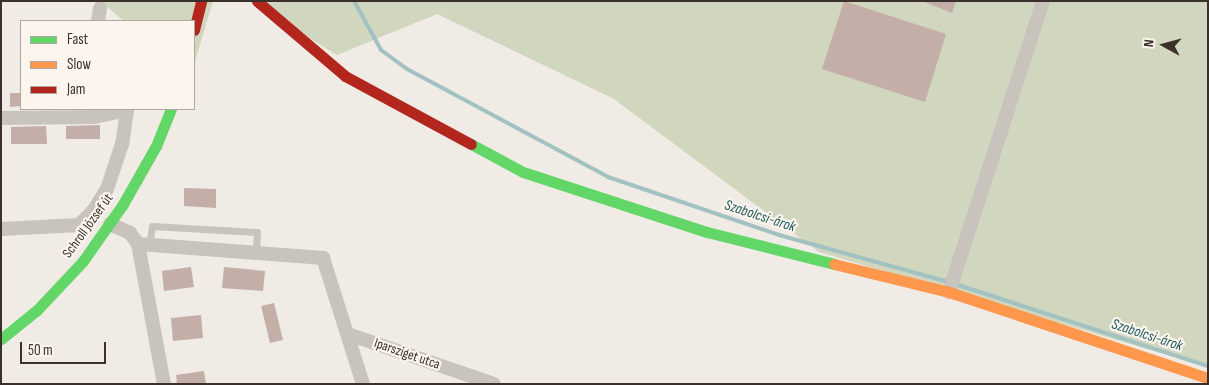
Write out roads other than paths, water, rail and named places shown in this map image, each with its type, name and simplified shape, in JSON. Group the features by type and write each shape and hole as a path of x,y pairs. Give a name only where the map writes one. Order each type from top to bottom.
{"street":[{"path":"195,26 201,1"},
{"path":"256,1 344,76 523,172 707,232 951,286 1208,378"},
{"path":"951,286 1043,1"},
{"path":"1,118 94,117 123,110"},
{"path":"1,229 79,225 94,211 103,196 122,144 127,110"},
{"name":"Schroll József út","path":"1,339 59,288 110,224 156,146 171,110"},
{"path":"110,224 130,233 143,244 256,252"},
{"path":"143,244 164,384"},
{"name":"Iparsziget utca","path":"256,252 323,258 363,384"},
{"name":"Iparsziget utca","path":"348,334 494,384"}],"lane":[{"path":"143,244 152,226 257,232 256,252"}],"waterway":[{"name":"Szabolcsi-árok","path":"354,1 381,50 407,69 608,177 779,235 949,282"},
{"name":"Szabolcsi-árok","path":"955,284 1208,366"}]}
